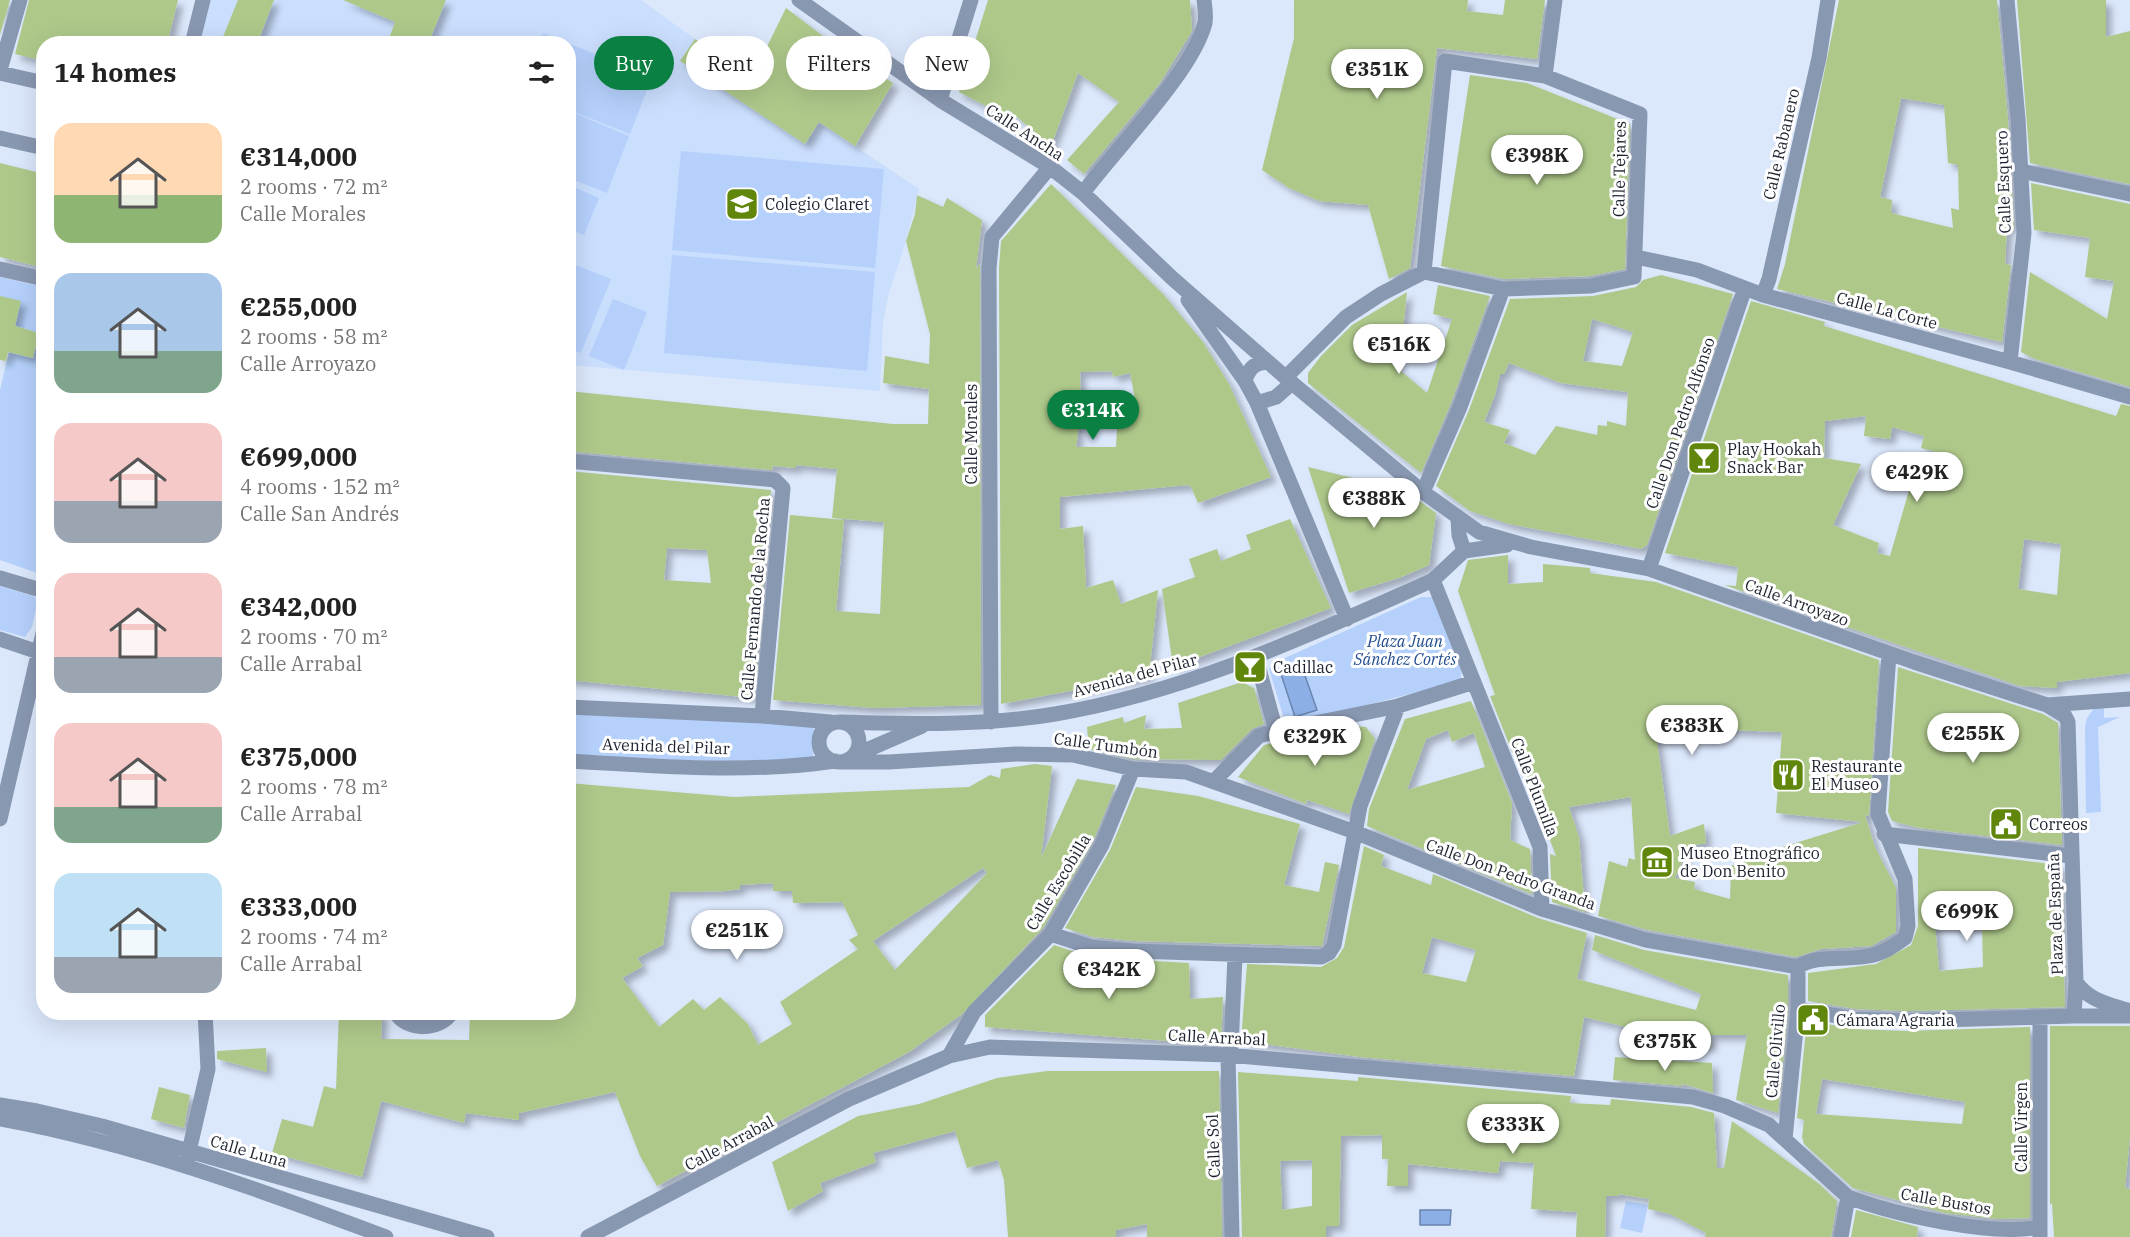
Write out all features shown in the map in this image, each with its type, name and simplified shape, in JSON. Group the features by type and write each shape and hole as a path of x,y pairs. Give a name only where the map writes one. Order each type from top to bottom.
{"street":[{"path":"20,0 0,72 36,80"},
{"path":"194,36 203,0"},
{"name":"Calle Ancha","path":"799,0 940,100 1050,167 1083,193 1172,278"},
{"path":"940,100 970,0"},
{"path":"1083,193 1173,81 1196,45 1205,22 1204,0"},
{"path":"1424,272 1445,61 1545,76 1555,0"},
{"name":"Calle Rabanero","path":"1763,295 1769,279 1816,70 1828,0"},
{"name":"Calle Esquero","path":"2007,0 2024,233 2010,362"},
{"name":"Calle Tejares","path":"1545,76 1640,114 1636,257"},
{"path":"0,138 36,146"},
{"name":"Calle Morales","path":"991,722 989,268 992,237 1050,167"},
{"path":"2021,171 2130,194"},
{"path":"1257,403 1276,398 1289,380 1346,317 1381,294 1424,272 1503,289 1582,287 1634,276 1636,257"},
{"name":"Calle La Corte","path":"1636,257 1697,270 1763,295 2130,397"},
{"path":"0,268 36,277"},
{"path":"1172,278 1289,380"},
{"path":"1172,278 1245,381 1257,403 1347,619"},
{"name":"Calle Don Pedro Alfonso","path":"1650,569 1745,288"},
{"path":"1423,492 1460,407 1503,289"},
{"path":"1245,381 1249,370 1258,363 1268,362"},
{"name":"Calle Arroyazo","path":"1289,380 1423,492 1479,532 1531,547 1650,569 1889,654 2047,705"},
{"name":"Calle Fernando de la Rocha","path":"576,462 775,480 783,488 762,716"},
{"path":"1458,519 1459,535 1464,551"},
{"name":"Calle Arroyazo","path":"1464,551 1489,546 1531,547"},
{"name":"Avenida del Pilar","path":"576,707 762,716 836,722 991,722 1055,714 1151,693 1256,658 1433,580 1464,551"},
{"path":"0,578 36,589"},
{"name":"Calle Plumilla","path":"1433,580 1540,847 1542,909"},
{"path":"0,639 36,652"},
{"path":"1798,967 1808,961 1867,957 1889,950 1905,938 1908,926 1905,879 1884,834 1878,814 1889,654"},
{"path":"1256,658 1276,731"},
{"path":"0,819 4,782 36,667"},
{"path":"1214,781 1259,736 1398,706 1474,682"},
{"path":"2047,705 2130,699"},
{"path":"2047,705 2067,720 2080,703"},
{"path":"1051,934 1091,947 1235,956 1321,957 1329,953 1334,945 1360,806 1398,706"},
{"name":"Plaza de España","path":"2067,720 2076,982 2068,1016"},
{"path":"836,722 857,734 859,746 843,760 824,755 819,743 821,731 836,722"},
{"name":"Avenida del Pilar","path":"576,761 674,767 788,766 843,760 930,723"},
{"name":"Calle Tumbón","path":"843,760 889,762 1016,754 1073,755 1133,769 1186,772 1355,832"},
{"name":"Calle Escobilla","path":"949,1056 974,1012 1051,934 1102,845 1133,769"},
{"name":"Calle Don Pedro Granda","path":"1355,832 1542,909 1646,940 1798,967"},
{"path":"1884,834 2071,856"},
{"name":"Calle Sol","path":"1232,1237 1228,1054 1231,1049 1235,956"},
{"name":"Calle Olivillo","path":"1785,1139 1798,1009 1798,967"},
{"path":"2076,982 2083,993 2099,1002 2130,1011"},
{"path":"1798,1009 1855,1019 1906,1021 2130,1016"},
{"name":"Calle Virgen","path":"2040,1017 2040,1232"},
{"path":"185,1168 208,1069 205,1020"},
{"path":"403,1020 407,1024 423,1027 440,1024 444,1020"},
{"name":"Calle Arrabal","path":"591,1236 849,1099 949,1056 990,1047 1228,1054 1693,1097 1754,1117 1785,1139 1848,1197"},
{"name":"Calle Luna","path":"0,1106 70,1118 487,1237"},
{"name":"Calle Luna","path":"0,1119 66,1132 185,1168 386,1237"},
{"path":"1841,1237 1848,1197"},
{"name":"Calle Bustos","path":"1848,1197 1944,1221 2040,1232"}],"shaded area":[{"name":"Colegio Claret","path":"203,0 641,0 691,36 686,36 686,90 771,90 919,189 905,244 888,296 883,323 880,391 576,366 576,36 194,36"},
{"path":"1301,664 1317,710 1295,717 1280,671"},
{"path":"1420,1210 1451,1210 1450,1225 1420,1225"}],"green space":[{"path":"576,46 594,54 594,90 647,90 630,134 576,113"},
{"path":"576,114 629,136 607,193 576,181"},
{"path":"681,151 884,169 875,268 672,250"},
{"path":"576,188 599,198 584,235 576,232"},
{"path":"672,255 875,272 867,371 664,353"},
{"path":"576,265 611,279 581,353 576,351"},
{"path":"0,277 36,285 36,332 15,326 0,296"},
{"path":"613,299 647,312 624,370 589,356"},
{"path":"36,344 36,573 0,560 0,390 9,352 32,358"},
{"path":"0,586 36,598 32,627 25,637 0,630"},
{"name":"Plaza Juan Sánchez Cortés","path":"1421,597 1433,597 1462,669 1460,681 1297,723 1285,722 1269,669 1276,662"},
{"path":"2096,706 2104,706 2104,718 2120,717 2098,727 2101,812 2086,813 2085,727 2087,718"},
{"path":"576,711 814,725 813,758 693,762 576,754"},
{"path":"1626,1201 1648,1205 1642,1233 1620,1228"}],"building":[{"path":"0,0 10,0 0,35"},
{"path":"29,0 178,0 169,36 36,36 36,59 15,54"},
{"path":"238,0 274,0 260,36 223,36"},
{"path":"343,0 446,0 431,36 390,36 395,22"},
{"path":"988,0 1190,0 1192,31 1160,83 1084,174 1067,160 1119,102 1078,73 1051,146 1009,110 1005,116 959,92 960,90 990,90 990,36 977,36"},
{"path":"1294,0 1468,0 1467,11 1503,15 1505,0 1545,0 1537,59 1437,48 1410,268 1389,279 1368,205 1319,201 1289,188 1262,170 1294,38"},
{"path":"1839,0 1997,0 2008,120 2014,228 2007,227 2005,264 2011,265 2002,342 1777,289 1785,264","holes":["1901,98 1944,105 1948,163 1958,165 1959,210 1951,208 1953,228 1891,213 1892,200 1880,197"]},
{"path":"2017,0 2106,0 2106,37 2130,31 2130,184 2030,163"},
{"path":"786,8 823,36 786,36 786,90 889,90 855,146 819,122 805,144 724,90 774,90 772,36"},
{"path":"686,52 686,65 680,61"},
{"path":"1470,75 1527,83 1630,124 1625,269 1590,276 1504,279 1441,266"},
{"path":"0,163 36,172 36,266 0,257"},
{"path":"2031,183 2130,204 2130,387 2035,359 2021,352 2030,272 2107,319 2114,281 2085,277 2090,238 2034,230"},
{"path":"1051,184 1163,294 1203,342 1229,384 1271,477 1198,503 1188,485 1060,497 1060,529 1083,526 1086,588 1113,580 1121,604 1158,590 1149,676 1001,704 999,268 1001,241","holes":["1112,371 1113,377 1130,373 1138,415 1121,414 1121,428 1117,428 1116,447 1076,447 1081,413 1080,372"]},
{"path":"917,195 943,207 947,198 982,220 976,269 980,264 981,705 874,708 773,700 790,515 844,520 836,611 880,614 884,522 832,518 837,469 796,465 796,468 773,466 772,470 576,452 576,392 893,424 928,424 929,389 883,383 885,356 929,364 930,334 906,241 915,214"},
{"path":"1661,275 1733,294 1647,545 1641,549 1509,524 1470,511 1436,486 1469,410 1510,299 1593,296 1636,287 1643,280","holes":["1592,319 1633,332 1622,366 1583,361","1509,363 1561,383 1628,392 1626,426 1607,421 1607,426 1598,425 1597,435 1556,426 1535,455 1504,443 1510,430 1484,422 1495,395 1500,374 1504,374"]},
{"path":"1438,285 1490,296 1451,403 1421,473 1308,383 1308,373 1321,356 1352,325 1407,292 1403,329 1372,347 1427,393 1452,319 1433,314"},
{"path":"0,296 21,301 15,326 36,332 36,346 33,358 8,352 6,361 0,360"},
{"path":"1751,301 1825,322 1824,326 2116,416 2121,404 2130,406 2130,673 2057,682 2057,688 2020,686 1724,585 1736,586 1738,567 1665,553","holes":["1866,416 1864,436 1890,439 1892,427 1924,436 1921,448 1945,454 1936,487 1912,480 1890,556 1877,553 1879,543 1833,525 1861,464 1824,458 1825,421","2024,539 2061,544 2057,595 2018,589"]},
{"path":"1308,467 1406,491 1436,513 1429,565 1399,578 1349,593"},
{"path":"576,472 771,490 754,698 576,681","holes":["667,548 707,550 711,583 664,580"]},
{"path":"1290,519 1331,608 1173,667 1162,589 1195,577 1189,559 1217,549 1221,561 1251,549 1246,535"},
{"path":"1508,555 1508,584 1543,582 1543,564 1590,568 1590,573 1656,582 1879,660 1869,816 1865,815 1875,847 1896,888 1896,932 1871,946 1821,949 1796,957 1648,930 1598,916 1609,861 1627,867 1629,858 1635,860 1631,797 1569,807 1579,837 1585,912 1552,902 1550,854 1556,856 1514,745 1513,754 1490,696 1495,695 1458,591 1468,560","holes":["1655,727 1782,732 1776,813 1863,822 1773,850 1731,866 1730,899 1694,889 1695,882 1675,878 1689,846 1706,843 1704,824 1670,836"]},
{"path":"1898,667 2043,714 2058,723 2062,845 1919,828 1892,821 1888,812"},
{"path":"1242,682 1254,688 1264,724 1252,729 1221,760 1134,759 1089,749 1087,727 1123,717 1124,723 1146,715 1144,729 1182,728 1178,703"},
{"path":"1471,701 1512,803 1510,840 1530,849 1532,894 1367,826 1369,809 1405,719","holes":["1448,730 1452,742 1474,733 1485,767 1407,790 1426,739"]},
{"path":"1350,726 1366,727 1375,739 1349,814 1307,800 1306,804 1238,777 1264,745"},
{"path":"1035,764 1052,766 1041,858 1077,779 1116,785 1093,841 1043,928 962,1014 909,1052 657,1186 640,1156 615,1092 519,1113 519,1120 466,1113 464,1123 381,1101 362,1177 272,1153 282,1119 313,1127 324,1086 336,1089 339,1020 382,1020 381,1039 469,1040 470,1020 576,1020 576,784 734,797 969,787 990,775 1000,778 1001,769","holes":["983,868 987,873 895,970 873,941","773,883 773,891 792,891 793,903 842,902 858,935 849,940 858,949 780,1002 792,1024 758,1045 748,1024 720,997 704,1010 693,999 659,1027 622,978 643,966 637,958 663,945 670,892 725,891 740,889 740,885"]},
{"path":"1136,787 1198,796 1300,824 1284,885 1319,892 1325,862 1339,865 1322,946 1135,941 1093,937 1065,928 1110,850"},
{"path":"1364,846 1384,855 1381,866 1431,885 1433,874 1538,918 1587,933 1577,979 1696,1010 1701,994 1592,950 1595,935 1644,950 1788,975 1788,1009 1778,1113 1736,1100 1747,1035 1711,1035 1711,1047 1584,1017 1574,1076 1360,1057 1241,1041 1247,964 1321,967 1337,958 1344,947","holes":["1432,937 1476,950 1466,982 1422,973"]},
{"path":"1918,848 2061,865 2065,1007 1906,1011 1856,1009 1808,1001 1808,973 1876,964 1911,945 1918,926","holes":["1935,923 1982,927 1983,967 1939,971"]},
{"path":"1054,945 1090,957 1189,963 1190,999 1223,997 1221,1045 985,1027 985,1015"},
{"path":"1807,1020 1853,1029 1906,1031 2030,1027 2030,1218 1997,1219 1945,1213 1853,1188 1804,1144 1802,1137 1804,1120 1797,1118","holes":["1822,1079 1965,1102 1962,1124 1816,1114"]},
{"path":"2050,1026 2130,1026 2130,1136 2125,1188 2130,1189 2130,1237 2054,1237 2052,1203 2050,1205"},
{"path":"266,1048 267,1072 217,1059 217,1051"},
{"path":"1615,1057 1712,1063 1713,1093 1680,1083 1684,1086 1613,1080"},
{"path":"1047,1071 1219,1071 1222,1237 1147,1237 1147,1224 1116,1230 1116,1237 1008,1237 1004,1180 998,1160 967,1168 955,1131 873,1153 876,1162 820,1183 823,1191 788,1211 772,1162 858,1116 919,1104 997,1078"},
{"path":"1238,1072 1358,1081 1358,1077 1571,1096 1570,1103 1610,1105 1611,1099 1691,1107 1714,1113 1717,1168 1724,1168 1732,1121 1818,1183 1837,1201 1831,1237 1705,1237 1706,1233 1670,1214 1648,1209 1649,1199 1619,1194 1618,1196 1606,1196 1605,1237 1576,1237 1577,1212 1531,1209 1534,1163 1500,1161 1498,1173 1408,1164 1408,1186 1387,1186 1388,1159 1382,1159 1382,1135 1341,1136 1339,1226 1326,1226 1326,1237 1242,1237","holes":["1312,1160 1312,1206 1282,1210 1280,1161"]},
{"path":"159,1087 190,1095 184,1128 151,1119"},
{"path":"1856,1210 1918,1227 1917,1237 1851,1237"}],"place":[{"name":"Colegio Claret","path":"742,204"},
{"name":"Play Hookah Snack Bar","path":"1704,458"},
{"name":"Cadillac","path":"1250,667"},
{"name":"Restaurante El Museo","path":"1788,775"},
{"name":"Correos","path":"2006,824"},
{"name":"Museo Etnográfico de Don Benito","path":"1657,862"},
{"name":"Cámara Agraria","path":"1813,1020"}]}
